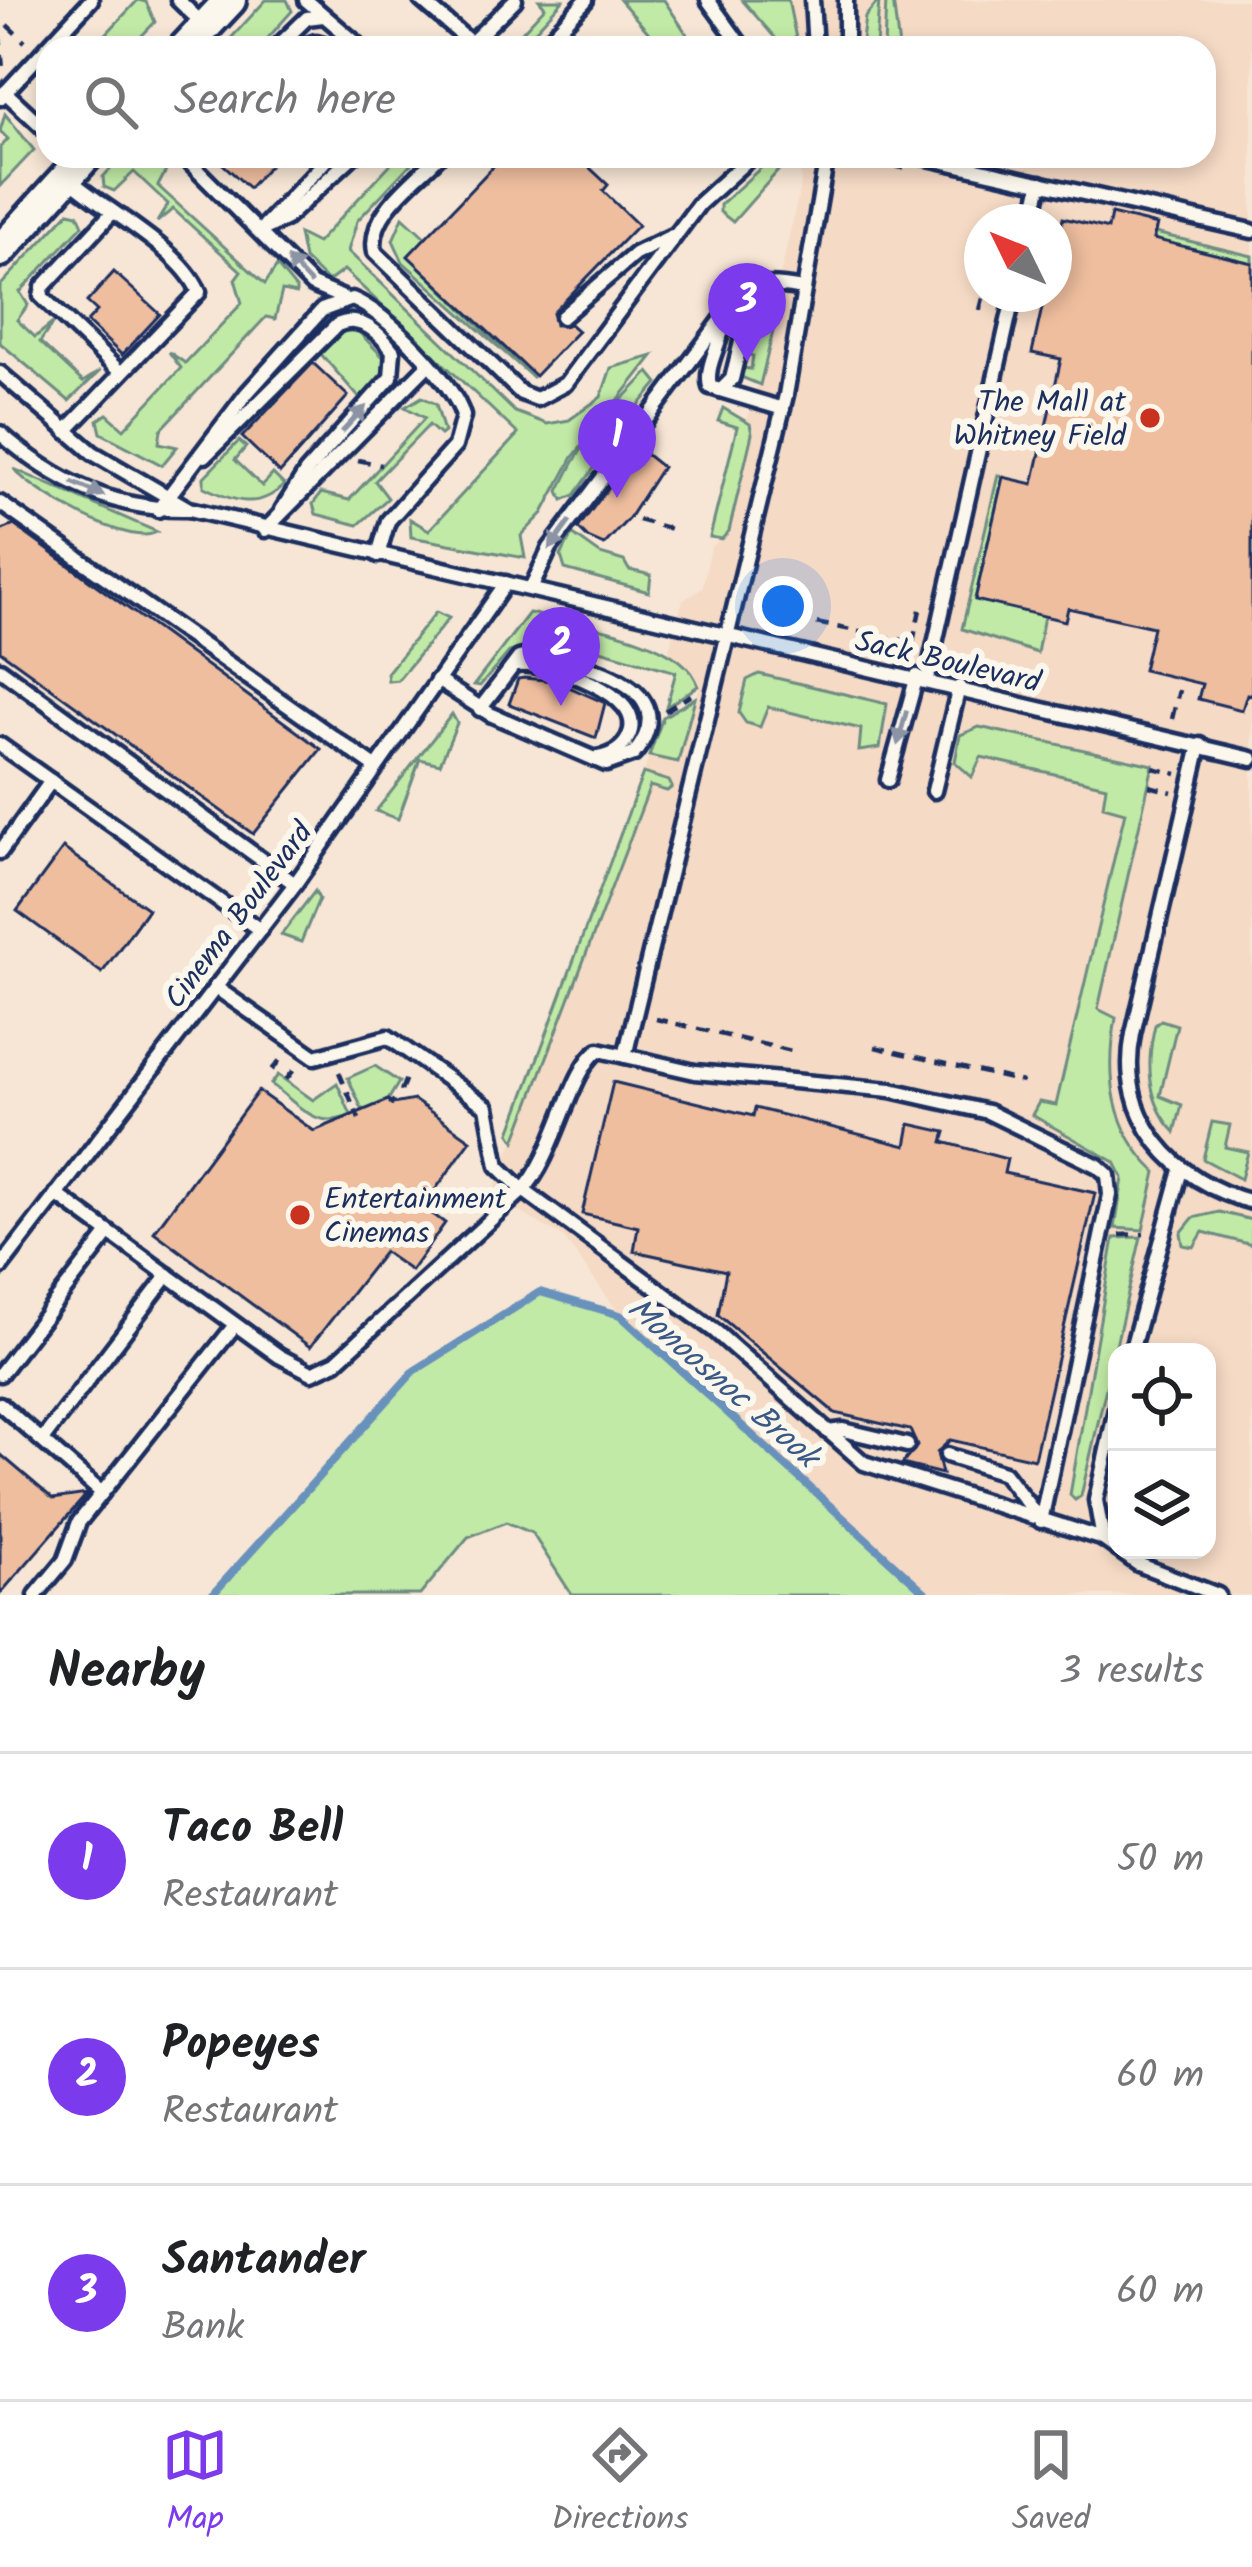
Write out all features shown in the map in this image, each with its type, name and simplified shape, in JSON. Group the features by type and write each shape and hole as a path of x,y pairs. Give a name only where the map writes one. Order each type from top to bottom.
{"street":[{"path":"196,36 230,0"},
{"path":"0,251 73,168"}],"lane":[{"path":"57,36 91,0"},
{"path":"178,0 195,36"},
{"path":"306,0 349,36"},
{"path":"421,0 463,36"},
{"path":"478,36 515,0"},
{"path":"552,36 586,0"},
{"path":"708,0 734,36"},
{"path":"812,0 814,36"},
{"path":"846,0 846,36"},
{"path":"288,36 307,18 330,19"},
{"path":"36,58 3,95 36,122"},
{"path":"65,431 200,292 130,222 110,214 80,168"},
{"path":"195,168 312,285 370,308 457,398 463,433 388,521 378,555"},
{"path":"260,231 319,168"},
{"path":"260,231 285,219 339,168"},
{"path":"428,168 383,215 374,230 375,252 530,398 547,398 565,384 675,235 738,168"},
{"path":"625,1056 783,409 825,168"},
{"path":"973,168 1252,231"},
{"path":"1036,204 1041,183"},
{"path":"110,214 44,286 41,296 122,374"},
{"path":"562,317 635,254 675,235"},
{"path":"531,589 556,539 730,307 746,291 765,283 803,289"},
{"path":"722,390 732,379 747,321 751,301 746,291"},
{"path":"158,510 166,493 322,310 344,298"},
{"path":"730,307 707,376 710,387 783,409"},
{"path":"888,780 922,678 1010,312"},
{"path":"187,470 249,417 332,329 348,320 362,323 392,352 392,377 305,472 265,530"},
{"path":"282,510 319,480 428,365"},
{"name":"Sack Boulevard","path":"0,373 107,462 189,509 1252,759"},
{"path":"1,437 73,483 124,504 189,509"},
{"path":"0,503 374,766"},
{"name":"Cinema Boulevard","path":"0,1268 295,884 506,583"},
{"path":"436,680 480,709 606,764 634,754 650,720 645,698 618,679 538,655 519,658 480,709"},
{"path":"510,668 530,664 607,691 628,705 633,720 624,744 606,757 584,755"},
{"path":"0,669 295,884"},
{"path":"934,791 959,687"},
{"path":"0,746 260,930"},
{"path":"1200,746 1129,1063 1140,1118 1181,1170 1216,1191 1252,1202"},
{"path":"0,852 51,781"},
{"path":"214,987 315,1058 388,1037 487,1107 498,1166 715,1331 847,1451 890,1474 1103,1539 1138,1564 1217,1595"},
{"path":"56,1194 302,1371 322,1371 524,1190 553,1150 584,1062 598,1051 695,1072 891,1090 1008,1119 1104,1171 1111,1195 1041,1521"},
{"path":"1133,1343 1181,1170"},
{"path":"0,1374 109,1233"},
{"path":"42,1440 168,1276"},
{"path":"36,1595 65,1560 79,1522 235,1324"},
{"path":"0,1404 102,1493"},
{"path":"828,1432 843,1430 907,1445"},
{"path":"1103,1539 1096,1500 1108,1445"},
{"path":"947,1455 1004,1473 1041,1521"}],"path":[{"path":"7,25 36,52"},
{"path":"1,33 3,95"},
{"path":"352,459 381,465"},
{"path":"638,520 675,530"},
{"path":"755,610 915,642 921,605"},
{"path":"650,720 719,679"},
{"path":"1168,738 1179,690"},
{"path":"635,1014 796,1052"},
{"path":"875,1047 1023,1082"},
{"path":"346,1089 359,1119"},
{"path":"1102,1235 1164,1233"}],"shaded area":[{"name":"The Mall at Whitney Field","path":"742,0 1252,0 1252,1595 928,1595 622,1317 563,1237 492,1196 651,785 669,781 643,773 649,756 678,762 699,689 695,676 668,653 683,600 702,588 711,547 729,531 752,434 747,421 777,316 772,311 801,184 800,168 1216,168 1216,36 774,36"}],"green space":[{"path":"138,0 146,2 155,22 142,36 104,36"},
{"path":"266,0 287,0 292,11 270,36 233,36"},
{"path":"539,0 563,0 530,36 518,36 545,7"},
{"path":"620,0 664,0 688,36 652,36"},
{"path":"742,0 788,0 796,36 774,36"},
{"path":"879,0 877,36 863,36 865,17"},
{"path":"886,0 893,0 898,36 884,36"},
{"path":"5,114 34,150 0,186 0,148 8,139 0,131"},
{"path":"111,168 167,168 158,186 265,284 277,266 296,289 296,294 282,291 275,319 266,317 161,430 159,443 177,447 162,465 101,433 98,420 107,414 124,429 181,368 169,352 185,363 242,303 235,279 241,271 173,209 157,222 168,204 134,172 114,191 104,187 103,177"},
{"path":"387,168 407,168 357,221 348,251 515,412 547,424 569,420 601,397 611,368 653,356 573,457 543,513 521,536 525,558 411,537 410,519 429,530 518,434 344,270 328,282 304,259 299,234 317,243"},
{"path":"761,168 780,168 733,222 720,212 720,205"},
{"path":"69,212 78,214 83,225 20,292 28,305 17,320 35,337 53,323 40,342 83,382 100,371 69,401 0,343 0,286"},
{"path":"403,217 426,238 409,257 533,378 403,262 393,240"},
{"path":"1155,233 1252,256 1252,263 1154,240"},
{"path":"755,309 777,315 760,385 741,377 741,368 751,369 753,356 743,353"},
{"path":"355,328 386,360 380,381 362,401 320,353 341,330"},
{"path":"649,372 658,383 629,417 620,419 618,404"},
{"path":"422,397 436,404 444,432 440,435 429,425 375,481 388,498 358,525 316,514 313,504 321,493 349,500 425,418 405,407"},
{"path":"723,408 750,424 752,434 729,531 722,539 710,537 737,427 718,421"},
{"path":"605,430 609,447 575,495 563,500 559,491 578,456"},
{"path":"239,441 246,447 235,460 262,486 273,474 284,485 275,493 246,501 204,487 204,477"},
{"path":"14,469 157,532 126,532 82,516"},
{"path":"998,475 1003,477 975,599 1044,616 1037,653 962,629"},
{"path":"572,534 600,554 624,561 629,570 651,575 649,592 565,569 561,556"},
{"path":"436,612 449,618 398,680 388,681 387,673"},
{"path":"529,613 651,644 689,669 698,686 666,707 676,672 580,644 546,642 509,652 480,686 474,685"},
{"path":"759,674 887,704 880,748 859,751 861,729 768,707 760,727 746,723 739,713 747,680"},
{"path":"695,698 678,762 649,756 663,717"},
{"path":"452,714 457,723 440,764 420,759 398,819 376,811"},
{"path":"979,727 1153,765 1098,1009 1116,1018 1112,1081 1121,1120 1156,1172 1143,1230 1115,1228 1123,1178 1115,1162 1032,1115 1039,1102 1056,1105 1125,812 1103,806 1106,786 981,757 972,777 955,762 960,735"},
{"path":"643,773 669,781 672,787 667,791 650,786 515,1141 510,1133"},
{"path":"315,891 319,899 301,942 281,935"},
{"path":"1161,1020 1177,1025 1160,1096 1182,1105 1175,1132 1159,1108 1151,1082 1152,1039"},
{"path":"375,1066 399,1082 388,1100 363,1111 348,1078"},
{"path":"278,1075 313,1100 337,1083 351,1115 328,1120 308,1113 271,1084"},
{"path":"1212,1122 1230,1125 1225,1147 1248,1152 1241,1179 1203,1159"},
{"path":"1219,1212 1252,1220 1252,1245 1203,1232 1194,1247 1183,1245 1181,1233 1193,1218"},
{"path":"1141,1237 1116,1343 1108,1343 1108,1379 1081,1496 1075,1500 1070,1495 1114,1238"},
{"path":"540,1292 620,1315 928,1595 572,1595 532,1533 506,1522 468,1537 420,1595 212,1595 408,1377"}],"building":[{"path":"227,168 267,168 249,188"},
{"path":"492,168 590,168 608,185 603,191 638,225 553,313 555,325 570,324 578,331 535,376 408,256"},
{"name":"The Mall at Whitney Field","path":"1111,214 1157,225 1153,239 1252,263 1252,695 1247,694 1242,710 1198,699 1202,684 1143,670 1153,627 1068,608 1065,621 975,600 1003,477 1033,484 1061,359 1032,353 1041,312 1072,312 1072,220 1108,229"},
{"path":"114,272 160,314 122,355 87,322 97,311 87,302"},
{"path":"313,363 348,396 280,473 242,437"},
{"path":"638,448 662,467 629,518 604,545 588,538 578,528"},
{"path":"14,525 321,749 253,834 0,651 0,531"},
{"path":"518,679 555,681 605,703 596,738 509,704"},
{"path":"63,848 148,909 102,973 17,911"},
{"path":"613,1082 753,1116 755,1108 906,1146 910,1124 946,1132 943,1142 1007,1159 1004,1173 1095,1193 1034,1459 950,1440 937,1453 942,1474 902,1464 917,1446 910,1430 835,1413 718,1315 726,1271 634,1251 638,1227 582,1214"},
{"name":"Entertainment Cinemas","path":"258,1091 314,1131 388,1100 393,1104 414,1100 471,1140 423,1207 445,1223 411,1271 384,1252 310,1347 154,1232"},
{"path":"0,1454 53,1499 87,1494 0,1594"}],"waterway":[{"name":"Monoosnoc Brook","path":"212,1595 414,1371 540,1292 620,1315 928,1595"}],"place":[{"name":"Santander","path":"747,362"},
{"name":"The Mall at Whitney Field","path":"1150,418"},
{"name":"Taco Bell","path":"617,498"},
{"name":"Popeyes","path":"561,706"},
{"name":"Entertainment Cinemas","path":"300,1215"}]}
